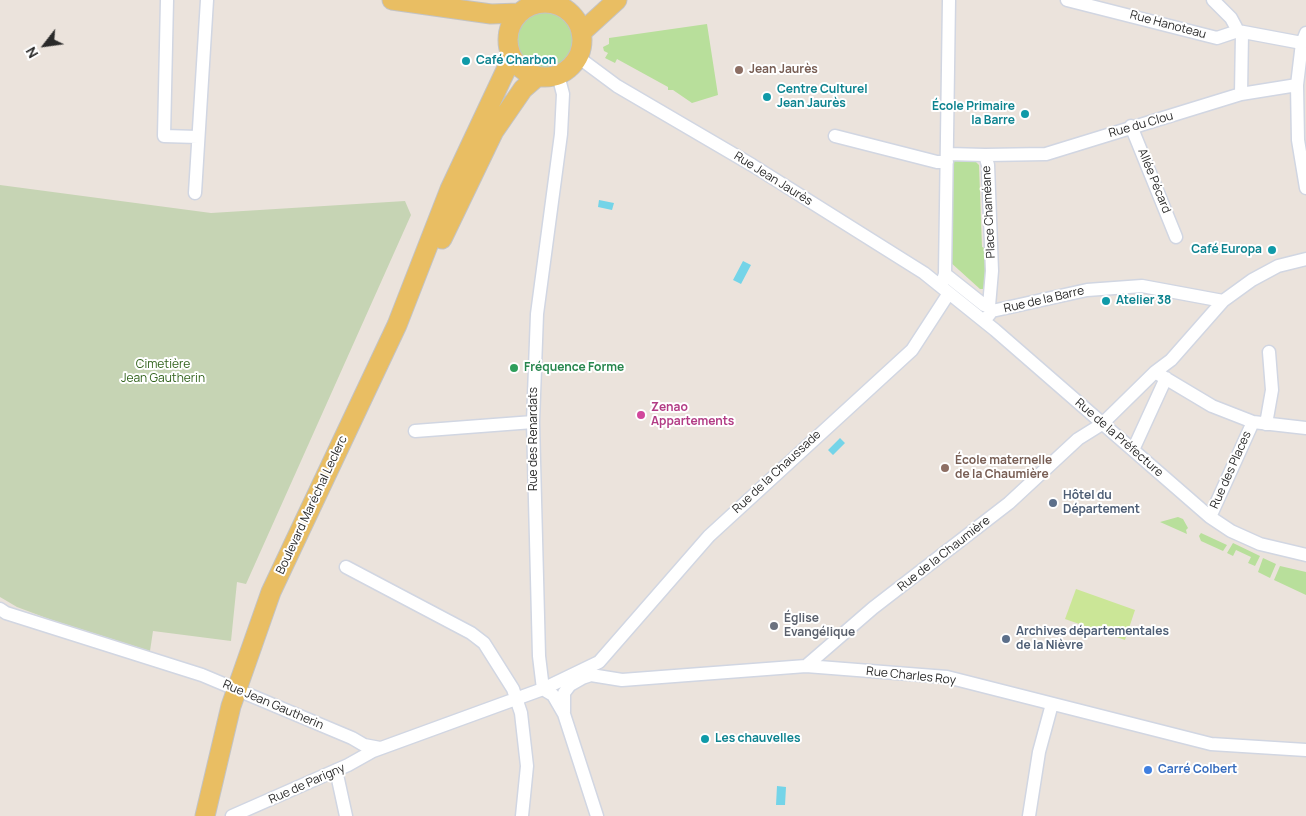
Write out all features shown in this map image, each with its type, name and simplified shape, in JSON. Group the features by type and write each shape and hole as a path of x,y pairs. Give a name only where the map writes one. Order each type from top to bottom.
{"main road":[{"path":"392,0 491,14 535,4 558,2 570,12 581,33 582,45 578,57 573,64 558,75 538,76 518,66 512,57 508,38 513,20 524,7"},
{"path":"581,33 617,0"},
{"path":"444,7 489,24 508,38"},
{"name":"Boulevard Maréchal Leclerc","path":"397,325 450,189 512,57"},
{"name":"Boulevard Maréchal Leclerc","path":"205,816 231,706 271,592 397,325 461,202 494,132 523,89 538,76"}],"street":[{"path":"167,0 164,136 198,137"},
{"path":"195,193 207,0"},
{"path":"949,0 945,284 984,305 988,313"},
{"name":"Rue Hanoteau","path":"1067,0 1217,38 1240,32"},
{"path":"1218,2 1240,32 1241,94"},
{"path":"1240,32 1304,38 1297,85 1298,140 1306,188"},
{"name":"Rue Jean Jaurès","path":"578,57 603,76 752,165 924,273 945,284"},
{"name":"Rue des Renardats","path":"537,691 539,656 533,422 537,314 561,134 562,94 558,75"},
{"name":"Rue du Clou","path":"985,155 1046,154 1131,126 1241,94 1297,85"},
{"name":"Allée Pécard","path":"1131,126 1176,237"},
{"name":"Place Chaméane","path":"835,136 936,162 947,158 985,155 988,165 992,271 988,313"},
{"path":"1223,301 1260,275 1278,266 1306,259"},
{"name":"Rue de la Préfecture","path":"945,284 988,313 1091,414 1210,517 1255,542 1306,554"},
{"name":"Rue de la Chaussade","path":"537,691 594,665 606,654 709,536 912,350 945,284"},
{"name":"Rue de la Barre","path":"988,313 1087,290 1142,286 1223,301"},
{"name":"Rue de la Chaumière","path":"806,666 874,608 1009,503 1078,439 1102,424 1161,375 1223,301"},
{"name":"Rue des Places","path":"1210,517 1259,423 1272,390 1269,352"},
{"path":"1133,450 1161,375 1212,406 1259,423 1306,428"},
{"name":"Rue de la Chaumière","path":"1078,439 1091,414"},
{"path":"415,431 533,422"},
{"path":"346,567 471,633 484,643 513,689 521,713 527,766 522,816"},
{"name":"Rue Jean Gautherin","path":"0,609 6,613 192,672 237,689 358,742 380,748"},
{"path":"606,654 610,671 618,680"},
{"name":"Rue Charles Roy","path":"537,691 561,687 584,677 599,675 618,680 806,666 947,678 1211,744 1306,750"},
{"path":"584,677 570,685 562,699 564,714 597,816"},
{"path":"380,748 537,691 552,695 564,714"},
{"path":"1029,816 1039,752 1052,704"},
{"path":"358,742 363,749 361,758"},
{"name":"Rue de Parigny","path":"232,816 257,811 380,748"},
{"path":"336,770 346,816"}],"green space":[{"path":"543,12 560,17 568,25 573,42 568,59 560,67 543,72 526,67 518,59 513,42 518,25 526,17"},
{"path":"707,24 718,95 692,103 673,90 668,90 668,87 617,59 615,63 605,58 608,53 604,51 603,47 609,44 609,38"},
{"path":"954,161 976,162 979,165 982,247 987,249 986,289 980,289 949,261 951,163"},
{"name":"Cimetière Jean Gautherin","path":"0,185 211,213 405,201 411,215 246,584 237,582 231,641 153,631 150,651 49,619 17,607 0,597"},
{"path":"1178,517 1183,519 1188,528 1186,530 1187,534 1160,522"},
{"path":"1201,533 1227,545 1223,551 1201,541 1199,536"},
{"path":"1233,543 1260,556 1255,566 1248,563 1251,557 1236,550 1233,556 1227,553"},
{"path":"1263,558 1276,564 1270,578 1258,572"},
{"path":"1280,566 1306,572 1306,595 1274,580"},
{"path":"1076,589 1135,610 1125,640 1065,619"}],"water":[{"path":"599,200 614,203 612,210 598,207"},
{"path":"743,261 751,265 741,284 733,280"},
{"path":"840,438 845,443 833,455 828,450"},
{"path":"777,786 786,787 785,805 776,805"}],"place":[{"name":"Café Charbon","path":"466,61"},
{"name":"Jean Jaurès","path":"739,70"},
{"name":"Centre Culturel Jean Jaurès","path":"767,97"},
{"name":"École Primaire la Barre","path":"1025,114"},
{"name":"Café Europa","path":"1272,250"},
{"name":"Atelier 38","path":"1106,301"},
{"name":"Fréquence Forme","path":"514,368"},
{"name":"Zenao Appartements","path":"641,415"},
{"name":"École maternelle de la Chaumière","path":"945,468"},
{"name":"Hôtel du Département","path":"1053,503"},
{"name":"Église Evangélique","path":"774,626"},
{"name":"Archives départementales de la Nièvre","path":"1006,639"},
{"name":"Les chauvelles","path":"705,739"},
{"name":"Carré Colbert","path":"1148,770"}]}
